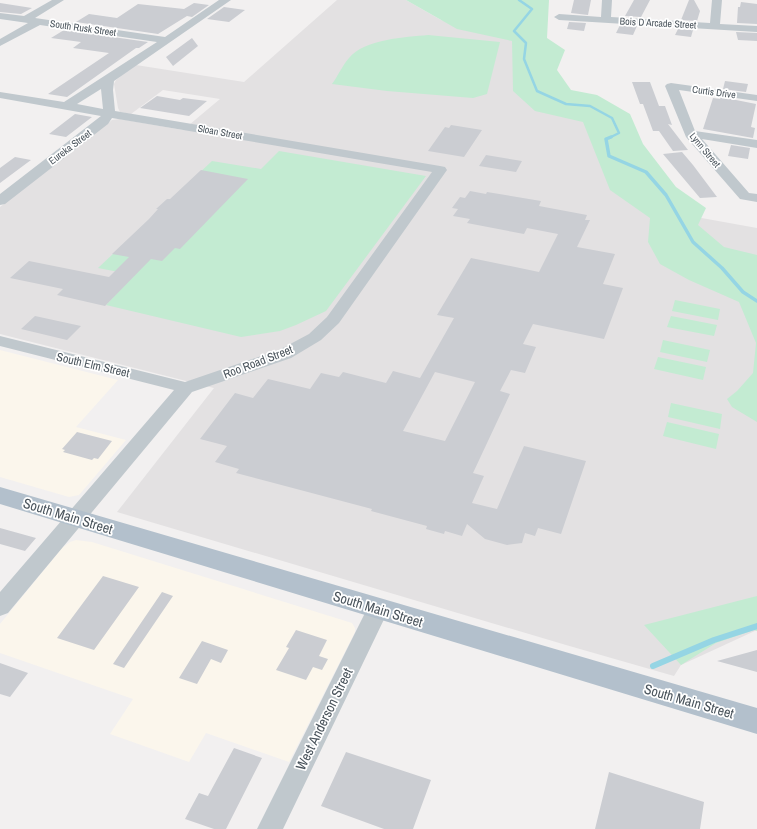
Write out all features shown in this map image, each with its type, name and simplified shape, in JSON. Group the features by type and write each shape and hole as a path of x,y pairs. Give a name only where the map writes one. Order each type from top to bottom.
{"main road":[{"name":"South Main Street","path":"0,495 757,721"}],"street":[{"path":"25,20 59,0"},
{"path":"66,106 109,79 226,0"},
{"path":"606,20 607,0"},
{"path":"715,26 717,0"},
{"name":"South Rusk Street","path":"0,16 166,40"},
{"name":"Bois D Arcade Street","path":"558,17 757,29"},
{"path":"0,43 37,22"},
{"path":"108,113 110,107 106,86 109,79"},
{"name":"Curtis Drive","path":"671,86 757,98"},
{"name":"Lynn Street","path":"671,86 690,134 745,196 757,198"},
{"name":"Sloan Street","path":"0,95 440,170"},
{"name":"Eureka Street","path":"0,201 98,127 108,116 108,113"},
{"path":"690,134 757,144"},
{"name":"Roo Road Street","path":"186,388 285,354 315,337 334,320 440,170"},
{"name":"South Elm Street","path":"0,341 186,388"},
{"path":"0,607 186,388"},
{"name":"West Anderson Street","path":"270,829 378,609"}],"shaded area":[{"path":"337,0 406,0 441,20 513,41 566,104 696,217 757,228 757,630 681,665 674,676 117,512 214,388 0,334 0,207 112,120 120,119 183,130 220,99 163,90 131,114 120,112 114,84 116,80 136,65 244,82"},
{"path":"0,350 118,380 76,427 126,440 79,495 69,497 0,477"},
{"path":"76,540 92,542 352,623 355,628 355,632 289,762 206,733 189,762 110,734 133,699 0,653 0,624 62,548 70,542"}],"green space":[{"path":"406,0 549,0 547,38 565,50 557,70 571,90 597,95 630,114 643,144 676,187 706,208 698,225 724,247 757,255 757,422 732,407 727,399 737,391 753,373 756,343 739,302 689,280 660,264 648,242 650,218 610,190 583,122 535,111 513,91 512,41 457,29"},
{"path":"428,35 500,42 487,94 473,98 387,91 332,84 349,58 365,47 386,40"},
{"path":"279,151 426,176 326,311 280,331 241,337 106,305 134,275 98,268 212,161 261,169"},
{"path":"675,300 720,309 718,320 672,311"},
{"path":"671,316 717,325 714,336 667,327"},
{"path":"663,340 710,350 707,362 660,352"},
{"path":"658,357 706,367 703,380 654,369"},
{"path":"671,403 722,414 720,429 668,417"},
{"path":"667,422 719,434 716,449 663,436"},
{"path":"757,596 757,631 754,630 716,643 681,665 644,625"}],"building":[{"path":"574,0 591,0 588,15 571,13"},
{"path":"634,0 650,0 641,17 625,16"},
{"path":"689,0 694,0 700,11 697,21 681,20"},
{"path":"741,2 757,4 757,24 737,23 738,7 740,7"},
{"path":"0,3 32,8 21,14 0,12"},
{"path":"194,3 209,5 192,17 187,16 158,34 76,22 89,14 117,18 138,4 184,9"},
{"path":"224,7 245,10 229,22 207,19"},
{"path":"569,22 586,23 584,31 567,29"},
{"path":"620,25 637,26 633,35 616,33"},
{"path":"678,29 693,30 691,37 675,35"},
{"path":"64,30 148,42 139,48 136,48 67,97 48,94 109,53 73,48 81,42 51,38"},
{"path":"736,32 757,33 757,41 738,40"},
{"path":"192,38 198,46 173,66 166,57"},
{"path":"725,81 748,84 746,92 723,89"},
{"path":"632,82 650,82 659,106 665,106 672,125 668,124 688,150 673,151 659,131 653,131 643,104 640,104"},
{"path":"157,96 180,100 183,98 207,101 189,116 140,108"},
{"path":"721,97 756,104 751,127 755,128 753,138 703,129 713,98 720,99"},
{"path":"75,114 92,117 66,137 49,134"},
{"path":"451,125 482,130 464,157 428,151 445,127 449,128"},
{"path":"731,145 750,148 748,159 728,156"},
{"path":"682,152 717,197 700,198 663,154"},
{"path":"486,155 522,161 516,172 479,166"},
{"path":"15,157 31,160 0,183 0,168"},
{"path":"201,170 248,179 180,249 175,248 162,261 151,259 105,306 57,295 63,289 10,278 29,261 109,277 129,257 112,254 158,209 156,209 167,199 170,199"},
{"path":"470,191 486,194 487,192 541,201 539,206 587,215 585,220 590,220 577,247 615,254 603,284 623,288 604,339 533,324 523,344 536,347 525,373 511,370 500,391 510,394 473,473 484,476 472,503 497,509 524,446 586,461 561,534 538,528 535,536 525,533 522,543 507,545 485,539 467,524 462,536 445,531 444,534 426,529 427,526 371,511 372,509 236,473 239,469 215,462 227,446 200,439 235,393 253,398 268,379 310,389 321,373 339,377 343,372 386,383 393,371 420,378 454,318 437,315 471,258 539,272 558,234 527,228 524,234 467,223 470,219 453,216 458,209 452,208 460,197 465,198","holes":["435,372 475,382 445,441 403,431"]},
{"path":"35,316 81,326 67,340 21,329"},
{"path":"77,432 112,441 98,459 94,458 92,460 63,452 65,450 62,449"},
{"path":"0,528 36,538 25,551 0,544"},
{"path":"103,576 139,587 94,650 57,638"},
{"path":"162,592 173,596 124,668 113,664"},
{"path":"296,630 327,640 319,656 328,659 322,670 313,667 306,680 276,670 289,648 286,647"},
{"path":"202,641 228,650 221,663 211,659 197,684 179,678"},
{"path":"757,650 757,672 717,661"},
{"path":"0,663 28,673 10,697 0,694"},
{"path":"234,748 262,758 226,829 214,829 185,819 199,793 208,796"},
{"path":"346,752 431,780 413,829 384,829 321,806"},
{"path":"609,772 704,802 700,829 595,829"}],"waterway":[{"path":"519,0 532,9 514,31 526,43 524,59 537,91 566,104 590,106 612,118 619,133 611,137"},
{"path":"611,137 606,139 609,156 646,172 666,195 693,242 722,268 743,292 757,301"},
{"path":"653,666 714,640 757,626"}]}
